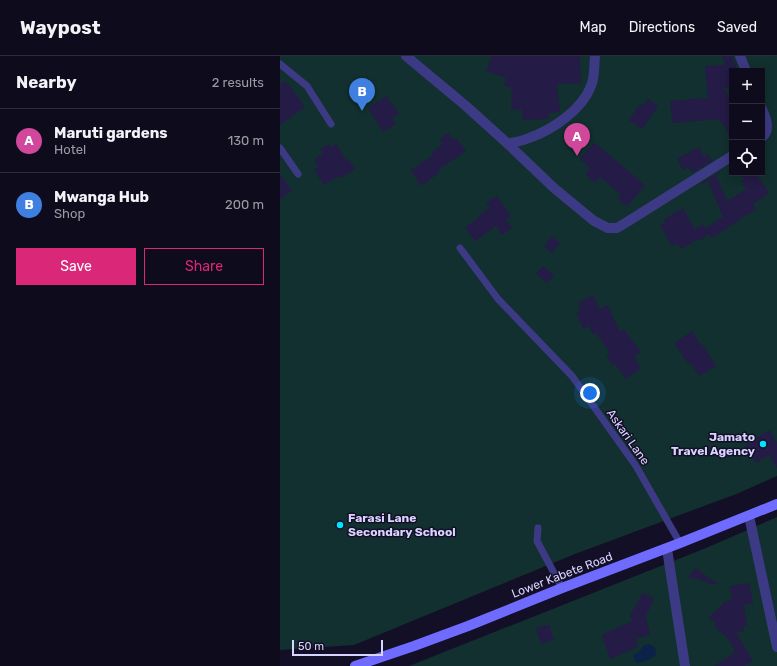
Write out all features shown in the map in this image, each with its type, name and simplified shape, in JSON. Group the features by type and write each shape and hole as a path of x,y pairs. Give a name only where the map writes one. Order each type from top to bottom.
{"main road":[{"name":"Lower Kabete Road","path":"355,666 468,626 562,588 680,544 777,504"}],"street":[{"path":"406,56 466,106 554,188 594,221 608,228 617,228 729,158"},
{"path":"508,144 529,138 556,125 582,102 592,85 595,56"},
{"path":"740,56 745,68"},
{"path":"765,116 767,128 765,134"},
{"path":"748,516 777,647"},
{"path":"667,548 685,666"}],"lane":[{"path":"280,64 307,86 331,124"},
{"path":"280,148 298,174"},
{"name":"Askari Lane","path":"460,248 498,298 572,376 636,466 680,544"},
{"path":"538,528 537,541 562,588"}],"green space":[{"path":"280,56 777,56 777,476 739,493 575,554 354,645 280,650"},
{"path":"777,517 777,666 409,666 706,548"}],"water":[{"path":"649,644 656,649 655,656 636,663 633,655 639,652 644,645"}],"building":[{"path":"492,56 580,56 581,83 557,84 560,112 549,113 549,119 523,120 522,110 511,109 512,88 504,86 506,78 486,71"},
{"path":"722,56 732,56 736,68 729,68 729,87 723,88 729,97 729,134 719,119 672,123 670,101 708,98 705,66 725,65"},
{"path":"286,81 305,107 280,125 280,85"},
{"path":"387,96 399,114 392,118 396,124 383,132 368,108"},
{"path":"648,99 658,106 642,129 629,120 640,104 643,106"},
{"path":"448,133 453,140 456,138 466,151 438,170 440,172 421,186 411,170 433,155 431,153 443,144 439,139"},
{"path":"594,142 645,185 627,207 617,198 620,194 600,177 595,183 585,174 590,168 580,159"},
{"path":"329,144 331,148 336,144 346,160 348,159 355,169 341,178 339,176 324,185 314,170 319,167 314,159 323,154 320,149"},
{"path":"699,147 704,157 708,154 712,161 694,172 691,172 688,167 683,170 677,159"},
{"path":"719,172 720,173 716,175 727,201 746,189 741,181 744,179 742,176 758,176 769,193 753,204 756,209 712,238 705,228 723,217 708,181 701,185 701,183"},
{"path":"280,174 292,191 280,199"},
{"path":"497,196 511,216 506,219 512,228 502,235 496,226 475,241 465,227 479,218 478,216 490,208 486,203"},
{"path":"683,208 695,229 703,224 709,235 699,241 698,239 681,249 677,243 672,246 660,226 665,223 664,219"},
{"path":"552,236 560,243 552,253 544,246"},
{"path":"543,266 554,275 547,283 536,274"},
{"path":"593,295 600,309 608,305 620,332 624,329 641,352 634,357 641,368 626,379 615,364 612,365 606,356 610,353 596,333 593,335 589,326 583,329 576,313 581,310 578,303"},
{"path":"692,331 716,366 699,376 691,363 689,365 674,343"},
{"path":"769,430 777,443 777,468 769,455 756,463 745,446"},
{"path":"695,568 718,584 717,585 688,577"},
{"path":"749,583 753,603 744,605 747,626 743,626 744,632 736,632 753,661 744,666 714,666 733,654 732,653 735,651 726,636 716,629 715,622 708,618 725,601 732,600 730,586"},
{"path":"643,593 654,598 646,616 650,635 637,638 637,647 610,659 602,635 632,621 630,615"},
{"path":"549,625 554,640 541,644 536,628"}],"place":[{"name":"Mwanga Hub","path":"362,111"},
{"name":"Maruti gardens","path":"577,156"},
{"name":"Jamato Travel Agency","path":"763,444"},
{"name":"Farasi Lane Secondary School","path":"340,525"}]}
